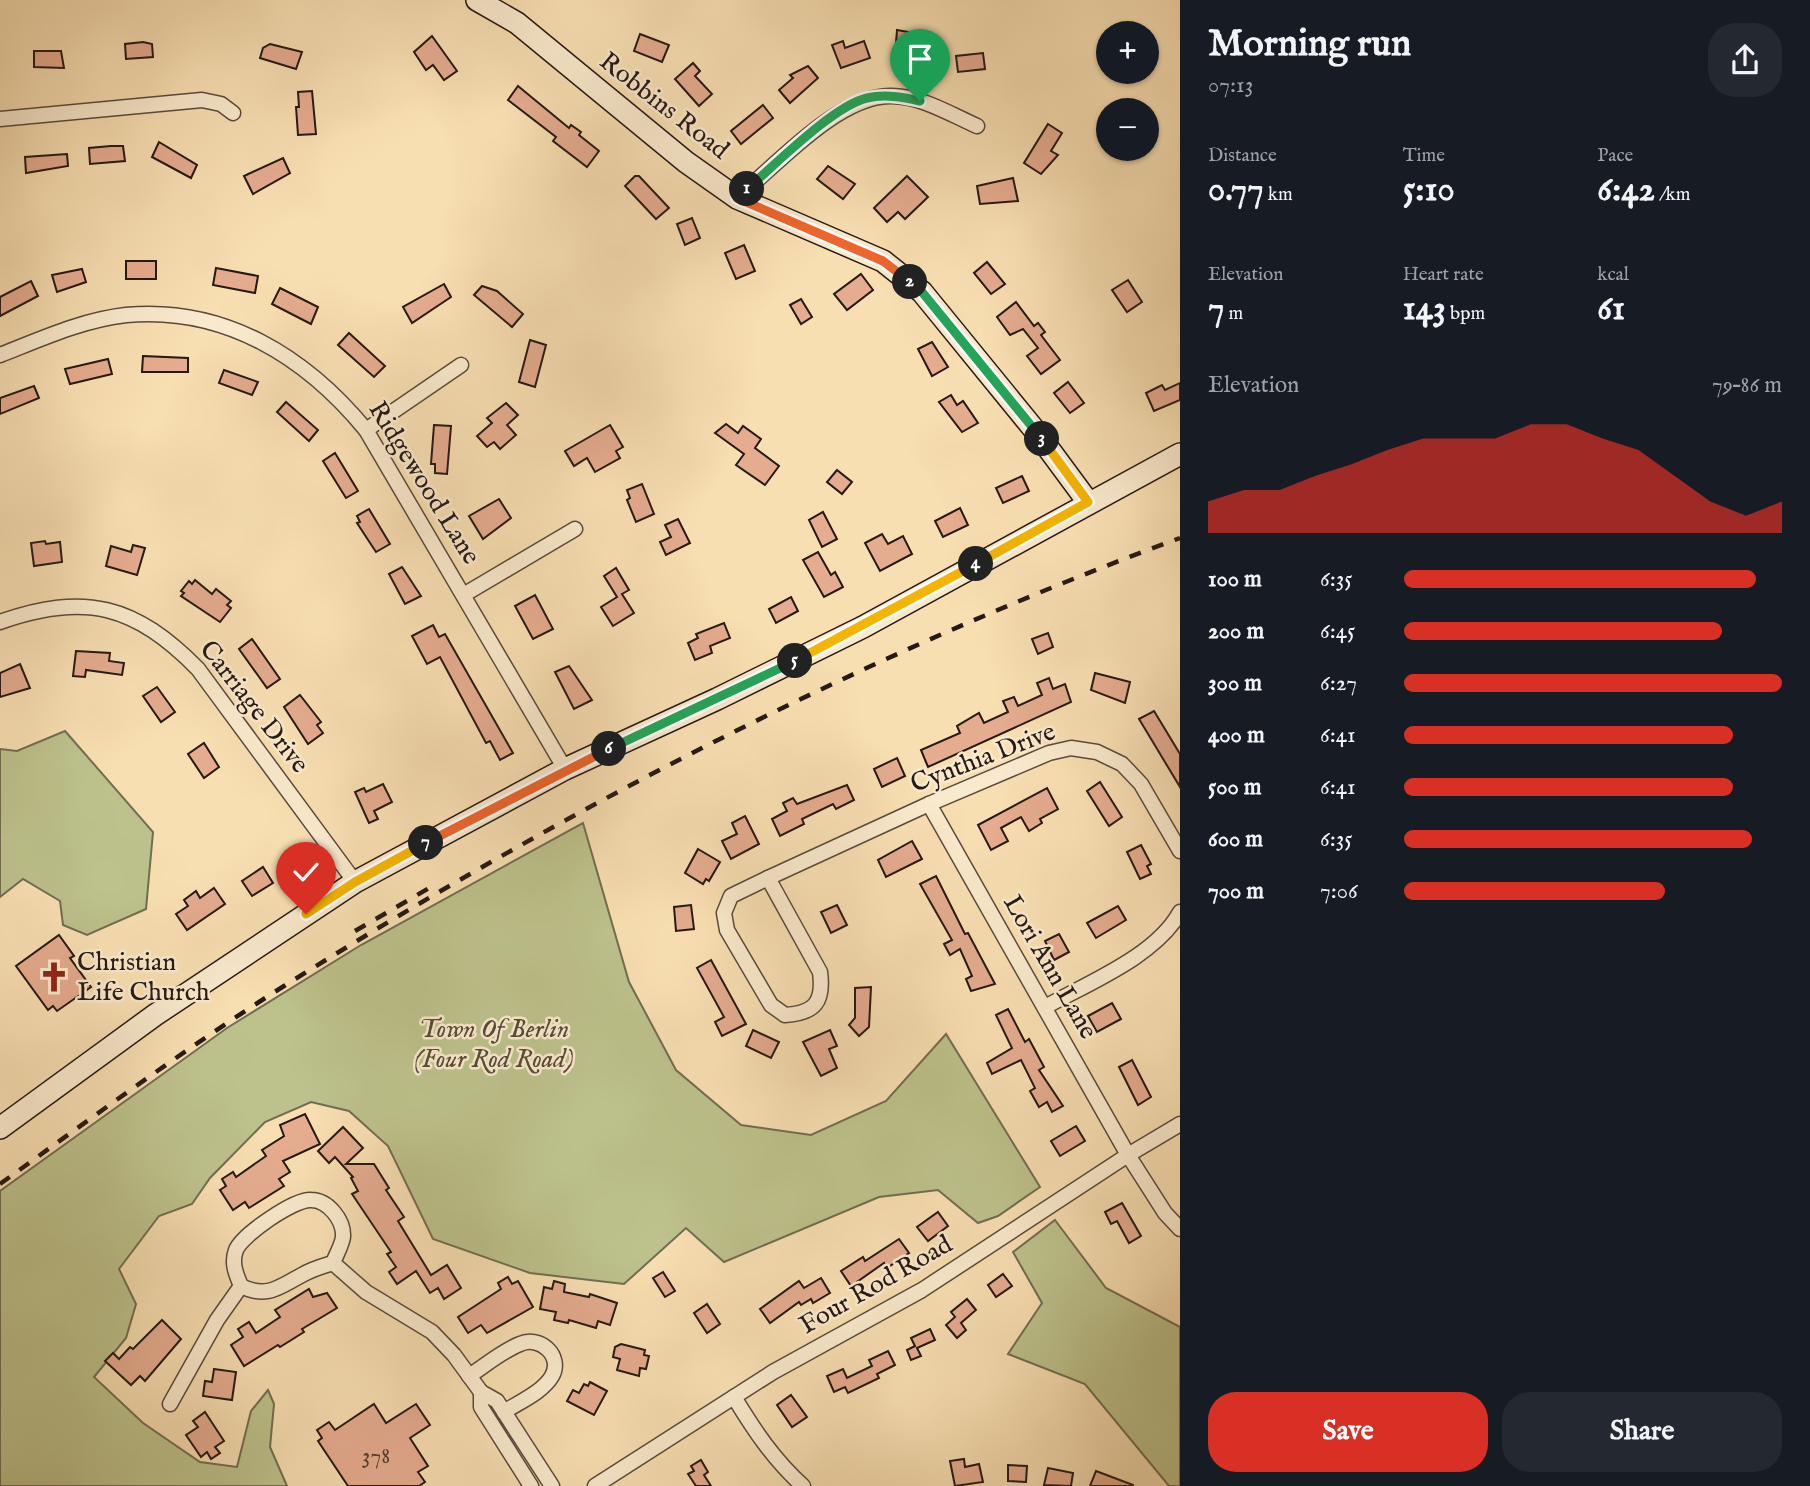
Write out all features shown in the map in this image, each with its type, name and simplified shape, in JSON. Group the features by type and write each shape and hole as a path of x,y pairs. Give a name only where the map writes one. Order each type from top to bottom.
{"street":[{"name":"Robbins Road","path":"477,0 517,23 686,162 737,198 883,261 922,292 1037,433 1088,502"},
{"path":"737,198 838,111 865,98 892,96 920,101 977,126"},
{"path":"0,119 202,100 221,104 233,113"},
{"name":"Ridgewood Lane","path":"0,355 86,323 128,315 176,317 218,325 263,341 303,365 337,395 366,430 465,594 565,769"},
{"path":"366,430 461,365"},
{"path":"0,1128 155,1015 355,882 565,769 717,699 863,626 1180,454"},
{"path":"465,594 575,529"},
{"name":"Carriage Drive","path":"0,622 35,611 86,607 108,609 141,622 170,641 198,669 355,882"},
{"name":"Cynthia Drive","path":"768,878 820,972 822,990 817,1004 801,1014 785,1015 771,1005 727,930 724,914 731,896 768,878 929,804 1049,753 1071,748 1097,752 1122,764 1141,785 1180,851"},
{"name":"Lori Ann Lane","path":"929,804 1128,1155 1165,1213 1180,1229"},
{"path":"1045,1007 1151,947 1170,930 1180,912"},
{"name":"Four Rod Road","path":"595,1486 734,1397 922,1290 1128,1155 1180,1125"},
{"path":"309,1199 326,1204 337,1217 343,1237 333,1263 306,1272 274,1292 254,1292 241,1286 233,1265 236,1249 246,1235 290,1207 309,1199"},
{"path":"333,1263 366,1292 432,1332 481,1392 497,1401 552,1486"},
{"path":"170,1404 217,1320 241,1286"},
{"path":"469,1376 522,1343 536,1342 548,1348 554,1360 552,1376 542,1387 504,1412"},
{"path":"481,1392 481,1407 531,1486"},
{"path":"734,1397 760,1439 803,1486"}],"green space":[{"path":"65,731 153,832 146,909 87,935 63,925 60,901 23,879 0,897 0,749 17,751"},
{"name":"Town Of Berlin (Four Rod Road)","path":"583,823 629,982 676,1070 741,1125 811,1135 886,1101 946,1034 1040,1187 998,1216 978,1223 938,1190 879,1197 724,1262 686,1228 624,1284 530,1273 433,1239 388,1146 349,1111 311,1102 265,1122 210,1178 192,1204 159,1216 119,1269 136,1304 126,1338 94,1377 143,1423 200,1462 237,1467 251,1411 268,1390 274,1404 270,1447 287,1486 0,1486 0,1191 227,1028 361,945"},
{"path":"1055,1220 1106,1288 1180,1327 1180,1486 1169,1486 1085,1384 1008,1354 1042,1303 1013,1252"}],"building":[{"path":"897,30 926,35 925,44 941,45 940,59 895,57"},
{"path":"640,34 669,45 662,62 634,51"},
{"path":"432,36 457,71 444,80 433,65 426,70 414,52"},
{"path":"843,41 845,48 864,41 870,58 841,68 832,45"},
{"path":"125,44 152,44 153,57 126,59"},
{"path":"270,44 302,52 296,69 260,58 263,48"},
{"path":"34,51 61,51 64,68 34,67"},
{"path":"983,53 985,69 958,72 956,56"},
{"path":"693,63 700,71 695,76 712,94 699,106 675,79"},
{"path":"808,66 818,78 790,103 779,90 793,78 790,75"},
{"path":"518,86 569,128 571,125 581,132 579,135 599,151 587,167 553,141 556,137 508,100"},
{"path":"312,91 316,134 298,135 298,92"},
{"path":"763,105 773,118 741,144 731,131"},
{"path":"1048,124 1062,133 1051,151 1058,155 1041,174 1024,163"},
{"path":"159,142 197,165 191,178 152,157"},
{"path":"123,146 125,161 90,164 89,148"},
{"path":"67,154 68,166 26,173 25,157"},
{"path":"283,158 290,173 253,194 244,176"},
{"path":"828,166 855,184 843,199 817,179"},
{"path":"635,176 639,176 669,208 656,219 625,186"},
{"path":"907,176 928,197 905,219 898,212 887,222 874,208"},
{"path":"1013,178 1018,201 980,204 977,186"},
{"path":"692,218 700,238 685,245 677,224"},
{"path":"744,245 755,271 736,279 725,253"},
{"path":"126,261 156,261 156,279 126,279"},
{"path":"987,262 1005,284 991,294 974,273"},
{"path":"216,268 258,276 255,293 213,285"},
{"path":"82,269 86,282 57,292 52,275"},
{"path":"861,274 873,290 847,310 834,294"},
{"path":"1128,280 1142,302 1127,312 1112,290"},
{"path":"31,281 38,296 0,316 0,297"},
{"path":"444,284 451,297 412,323 403,307"},
{"path":"482,286 497,291 523,314 512,327 474,295"},
{"path":"280,288 318,307 311,324 272,304"},
{"path":"801,299 812,317 801,324 790,305"},
{"path":"1016,302 1034,326 1038,323 1045,332 1041,335 1060,360 1041,374 1027,356 1038,348 1023,329 1010,335 997,317"},
{"path":"349,333 385,366 374,377 338,345"},
{"path":"530,340 546,345 535,387 519,382"},
{"path":"932,342 948,367 932,376 918,349"},
{"path":"143,356 188,358 188,372 142,372"},
{"path":"108,359 112,374 70,384 65,369"},
{"path":"224,370 258,382 252,395 219,383"},
{"path":"1068,382 1084,403 1070,413 1054,393"},
{"path":"1180,383 1180,400 1154,411 1146,393 1162,385 1165,390"},
{"path":"34,386 39,398 0,414 0,398"},
{"path":"951,395 957,405 963,401 978,423 962,432 939,402"},
{"path":"286,402 318,430 309,441 277,412"},
{"path":"506,403 518,415 507,425 516,435 500,449 494,442 487,447 477,436 492,423 487,418"},
{"path":"726,424 738,433 743,426 761,439 755,448 779,466 765,485 736,465 744,454 715,433"},
{"path":"434,425 451,426 447,474 435,473 435,464 431,464"},
{"path":"610,425 623,447 616,451 620,458 595,472 587,458 574,466 565,451"},
{"path":"335,453 358,491 346,498 323,461"},
{"path":"837,470 852,482 842,494 827,482"},
{"path":"1022,476 1029,491 1003,503 996,488"},
{"path":"642,484 654,514 636,522 627,500 630,498 627,490"},
{"path":"499,499 511,518 483,539 469,516"},
{"path":"960,508 968,525 943,537 935,521"},
{"path":"369,509 390,544 376,552 357,523 360,522 357,516"},
{"path":"823,512 837,539 822,547 809,520"},
{"path":"678,519 690,543 666,555 660,542 671,537 665,525"},
{"path":"882,534 888,544 903,536 912,554 880,571 865,543"},
{"path":"45,541 46,544 60,542 62,562 34,566 31,543"},
{"path":"133,545 145,548 137,575 106,566 111,546 131,552"},
{"path":"818,552 831,575 835,572 843,587 824,597 803,560"},
{"path":"402,567 421,596 405,604 389,574"},
{"path":"616,568 629,590 622,594 634,613 613,626 601,607 617,597 604,576"},
{"path":"195,580 212,594 216,589 231,601 227,605 231,608 220,622 181,596 184,593 181,591 189,581 192,584"},
{"path":"535,595 553,629 533,639 515,606"},
{"path":"791,597 798,611 776,623 769,609"},
{"path":"724,623 730,638 710,646 712,653 695,660 688,643 698,638 696,634"},
{"path":"433,625 439,637 445,634 513,753 500,760 490,741 486,743 440,657 427,664 412,636"},
{"path":"1048,633 1053,647 1038,654 1032,639"},
{"path":"252,639 280,679 267,688 239,649"},
{"path":"76,651 110,653 109,661 124,663 122,675 86,670 85,677 73,676"},
{"path":"20,664 30,688 0,697 0,673"},
{"path":"569,666 592,700 574,709 555,672"},
{"path":"1095,673 1130,682 1125,703 1091,690"},
{"path":"1049,678 1053,689 1065,684 1071,702 928,767 921,750 960,733 957,726 979,713 984,723 1008,712 1003,701 1014,697 1018,706 1042,695 1037,683"},
{"path":"157,687 175,712 161,722 143,696"},
{"path":"300,695 321,722 317,725 323,733 308,744 284,707"},
{"path":"1154,711 1180,754 1180,787 1139,719"},
{"path":"204,743 219,767 204,778 188,754"},
{"path":"897,758 905,776 882,787 874,769"},
{"path":"1100,782 1122,817 1109,826 1087,791"},
{"path":"383,784 392,802 374,811 378,819 369,823 355,792 364,788 366,792"},
{"path":"847,785 854,800 836,809 833,804 802,819 804,824 780,836 772,819 787,811 783,803 793,798 797,804"},
{"path":"1047,788 1058,809 1040,819 1042,823 1029,831 1021,817 1001,828 1008,841 991,850 978,825"},
{"path":"745,816 759,844 731,859 722,841 737,834 732,823"},
{"path":"912,841 922,859 886,877 878,860"},
{"path":"1141,845 1151,864 1147,866 1151,874 1140,879 1127,852"},
{"path":"698,849 720,862 709,881 706,879 703,884 685,873"},
{"path":"263,867 273,883 252,896 242,881"},
{"path":"936,876 965,934 968,933 995,984 971,991 966,979 972,976 960,949 950,955 944,944 952,940 920,884"},
{"path":"214,888 225,904 187,930 176,914 188,906 184,900 196,891 200,898"},
{"path":"691,905 694,929 676,931 674,907"},
{"path":"837,905 847,925 831,933 821,912"},
{"path":"1118,906 1126,920 1096,938 1087,923"},
{"path":"1059,934 1069,952 1054,960 1045,941"},
{"name":"Christian Life Church","path":"59,935 74,956 70,958 91,987 57,1011 53,1006 48,1010 16,966"},
{"path":"711,960 746,1024 722,1036 715,1022 724,1017 697,968"},
{"path":"871,987 869,1027 859,1036 849,1025 855,1018 855,988"},
{"path":"1112,1003 1121,1019 1097,1032 1088,1016"},
{"path":"1008,1009 1025,1042 1029,1039 1044,1067 1039,1070 1063,1106 1052,1112 1047,1102 1039,1107 1030,1091 1035,1088 1021,1060 992,1074 987,1063 1012,1048 996,1015"},
{"path":"753,1030 779,1042 771,1058 746,1046"},
{"path":"830,1030 837,1046 829,1049 837,1068 821,1076 803,1042"},
{"path":"1132,1060 1151,1097 1138,1105 1119,1067"},
{"path":"305,1114 320,1144 283,1161 290,1172 279,1179 284,1186 249,1208 245,1202 233,1210 220,1190 226,1186 222,1179 233,1172 236,1177 266,1156 262,1150 284,1136 280,1125"},
{"path":"1076,1126 1085,1141 1060,1156 1051,1141"},
{"path":"343,1127 363,1148 346,1164 374,1164 389,1188 386,1190 404,1217 398,1221 431,1275 447,1265 461,1288 444,1299 438,1288 430,1293 416,1271 397,1284 389,1272 396,1267 387,1254 391,1252 352,1194 358,1191 351,1178 353,1177 335,1157 329,1163 318,1151"},
{"path":"1122,1203 1141,1236 1129,1243 1117,1221 1111,1224 1105,1212"},
{"path":"938,1212 948,1226 928,1241 917,1227"},
{"path":"899,1239 909,1253 887,1268 884,1263 851,1286 841,1271 863,1257 865,1261"},
{"path":"663,1272 675,1291 665,1297 653,1278"},
{"path":"1003,1274 1012,1286 996,1297 988,1285"},
{"path":"508,1277 512,1284 518,1281 533,1307 487,1333 481,1325 468,1333 458,1317 501,1289 498,1283"},
{"path":"821,1278 830,1293 813,1303 811,1299 801,1305 799,1302 770,1323 760,1309 799,1281 804,1288"},
{"path":"554,1281 565,1284 564,1292 589,1297 590,1294 617,1303 610,1325 598,1321 596,1328 569,1320 568,1323 554,1320 556,1312 540,1309 544,1287 552,1289"},
{"path":"309,1289 313,1297 327,1293 337,1308 302,1329 304,1332 280,1347 278,1345 244,1366 231,1345 243,1337 238,1329 249,1322 256,1333 280,1317 275,1310"},
{"path":"967,1299 976,1310 961,1323 966,1330 957,1338 946,1325 955,1317 951,1312"},
{"path":"707,1304 720,1324 707,1333 694,1313"},
{"path":"162,1320 181,1339 145,1381 140,1376 131,1385 105,1361 113,1353 119,1359 130,1347 133,1349"},
{"path":"930,1329 935,1340 917,1348 921,1356 911,1360 907,1350 915,1346 911,1338"},
{"path":"621,1344 645,1350 644,1355 649,1356 646,1369 640,1368 639,1376 617,1370 620,1359 613,1357 615,1347"},
{"path":"888,1351 895,1365 877,1374 879,1378 848,1393 845,1387 834,1392 827,1376 843,1369 847,1378 872,1366 869,1360"},
{"path":"214,1369 236,1372 232,1400 203,1396 205,1381 212,1382"},
{"path":"590,1382 607,1391 594,1415 567,1401 573,1390 579,1393 584,1384 588,1386"},
{"path":"791,1395 807,1417 792,1427 777,1405"},
{"path":"374,1404 386,1423 416,1404 430,1425 410,1438 428,1466 418,1472 425,1482 419,1486 348,1486 318,1441 322,1438 317,1430 329,1422 335,1430"},
{"path":"205,1412 224,1441 215,1447 220,1453 211,1459 207,1452 201,1457 186,1435 198,1427 193,1421"},
{"path":"964,1459 965,1467 979,1464 983,1482 955,1486 950,1461"},
{"path":"701,1460 708,1472 704,1475 711,1486 696,1486 688,1474 694,1471 691,1466"},
{"path":"1008,1465 1027,1466 1026,1482 1008,1481"},
{"path":"1048,1468 1073,1473 1071,1486 1044,1485"},
{"path":"1096,1471 1133,1485 1133,1486 1090,1486"}],"railway":[{"path":"0,1184 176,1058 284,986 499,858 609,797 833,684 1063,583 1180,538"},
{"path":"355,931 431,887"}],"place":[{"name":"Christian Life Church","path":"54,977"}],"route":[{"path":"306,914 355,882 565,769 717,699 863,626 1088,502 1037,433 922,292 883,261 737,198 838,111 865,98 892,96 920,101"}]}
